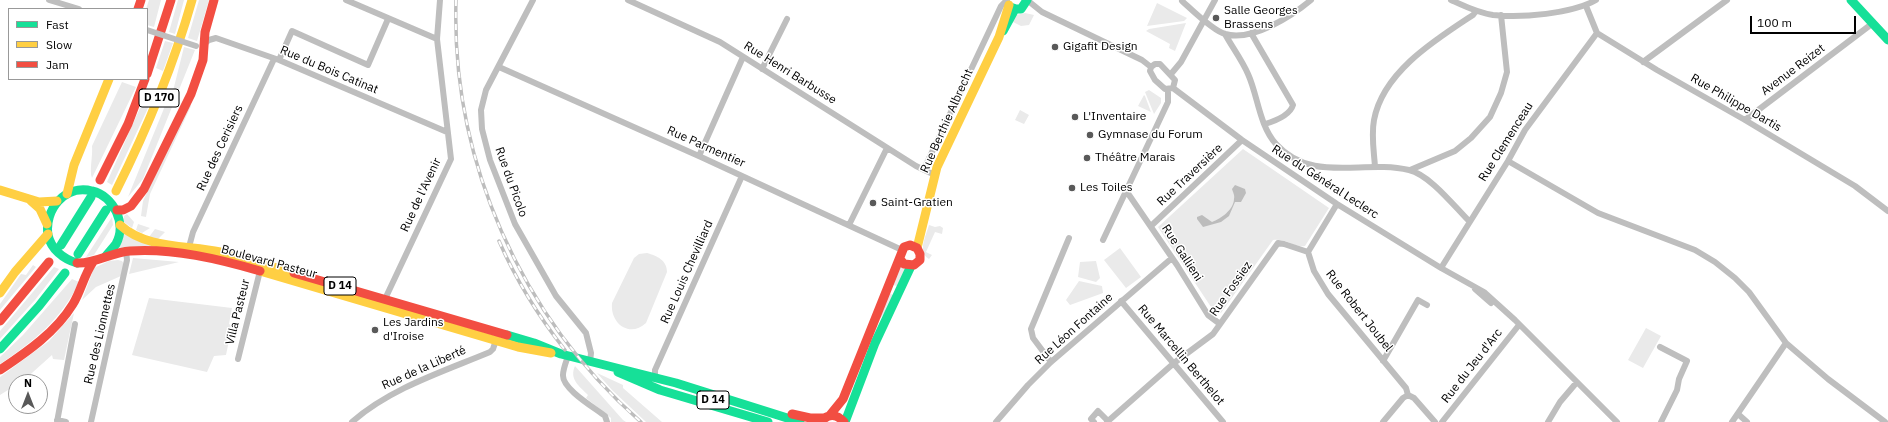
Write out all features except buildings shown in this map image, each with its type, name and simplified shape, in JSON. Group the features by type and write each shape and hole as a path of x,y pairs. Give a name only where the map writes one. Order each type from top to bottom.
{"main road":[{"name":"D 170","path":"148,71 171,0"},
{"name":"D 170","path":"116,191 153,114 176,52 192,0"},
{"path":"117,210 127,208 134,203 151,178 201,69 203,60 200,45 214,0"},
{"path":"1851,0 1888,40"},
{"path":"1010,4 1026,2"},
{"name":"Rue Berthie Albrecht","path":"845,422 876,343 911,266 920,260 920,254 916,245 935,175 998,37 1005,29 1010,4"},
{"path":"67,194 71,173 109,80"},
{"name":"D 170","path":"100,180 128,124 145,80"},
{"path":"71,173 76,183 84,190"},
{"path":"28,199 40,209 47,224 48,234 54,248 66,259 77,262 93,262 106,256 118,240 120,225 117,210 103,196 92,191 84,190 67,194 57,201 51,209 47,224"},
{"path":"1,191 46,203 57,201"},
{"path":"61,245 91,197"},
{"path":"78,254 106,210"},
{"name":"Boulevard Pasteur","path":"120,225 128,233 145,240 239,257 385,299 497,336 532,351 564,355 608,367 655,377 800,422"},
{"path":"0,293 15,272 48,234"},
{"path":"911,266 904,264 901,254 907,246 916,245"},
{"name":"Boulevard Pasteur","path":"106,256 136,250 190,256 260,271 497,336"},
{"name":"Rue Berthie Albrecht","path":"825,419 843,400 901,254"},
{"path":"0,321 48,262"},
{"path":"0,370 34,346 63,318 75,300 93,262"},
{"path":"0,349 40,306 65,273"},
{"name":"Rue Berthie Albrecht","path":"870,330 891,311"},
{"name":"Boulevard Pasteur","path":"608,367 660,390 768,422"},
{"name":"Boulevard Pasteur","path":"637,381 664,386 788,422"},
{"name":"Boulevard Pasteur","path":"680,384 740,398 807,418 825,419"},
{"path":"825,419 837,416 845,422"}],"street":[{"path":"50,0 76,8"},
{"path":"346,0 437,39"},
{"name":"Rue de l'Avenir","path":"385,299 450,164 451,159 437,39 440,0"},
{"name":"Rue du Picolo","path":"533,0 486,90 481,110 482,128 490,160 515,224 540,271 556,296 578,322 587,336 591,353 590,362"},
{"name":"Rue Henri Barbusse","path":"628,0 704,34 924,170 935,175"},
{"path":"1171,74 1181,62 1215,0"},
{"path":"1225,34 1251,33 1276,25 1311,0"},
{"path":"1452,0 1476,10 1514,16 1564,11 1586,6 1596,0"},
{"path":"1643,62 1727,0"},
{"path":"1182,1 1204,20 1225,34 1248,72 1269,134 1285,153 1308,166 1342,168 1375,166 1410,170 1426,180 1447,197 1469,221"},
{"path":"1026,2 1042,12 1142,60 1151,66 1160,64 1171,74 1175,82 1170,89 1168,102 1127,192 1103,240"},
{"name":"Rue Berthie Albrecht","path":"924,170 992,23 1001,6 1010,4"},
{"path":"1586,6 1597,33"},
{"path":"1375,166 1373,137 1374,119 1386,89 1411,60 1429,45 1473,15 1476,10"},
{"path":"1410,170 1455,151 1471,138 1490,117 1501,93 1507,72 1501,15"},
{"name":"Rue des Cerisiers","path":"189,247 193,232 276,59 292,31 368,65 388,19"},
{"path":"762,70 788,19"},
{"name":"Avenue Reizet","path":"1745,120 1873,23"},
{"path":"148,30 200,45"},
{"path":"1251,33 1293,104 1290,110 1284,115 1265,124"},
{"name":"Rue Philippe Dartis","path":"1597,33 1643,62 1745,120 1855,186 1888,211"},
{"name":"Rue Clemenceau","path":"1441,268 1469,221 1508,161 1536,113 1597,33"},
{"name":"Rue du Bois Catinat","path":"200,45 216,38 276,59 447,132"},
{"path":"699,156 743,57"},
{"name":"Rue du Général Leclerc","path":"1151,66 1150,74 1161,87 1170,89 1184,96 1242,140 1337,204 1441,268 1484,292 1519,324 1617,422"},
{"name":"Rue Parmentier","path":"499,67 849,224 901,254"},
{"path":"1168,102 1178,95 1184,96"},
{"name":"Rue Traversière","path":"1151,226 1242,140"},
{"path":"849,224 888,148"},
{"path":"1279,165 1285,153"},
{"path":"1508,161 1598,213 1695,250 1716,262 1749,292 1786,343 1828,379 1885,422"},
{"name":"Rue Louis Chevilliard","path":"655,377 655,370 742,176"},
{"name":"Rue Gallieni","path":"1127,192 1151,226 1208,315 1220,324"},
{"path":"1308,252 1337,204"},
{"path":"1051,362 1033,338 1031,329 1070,238"},
{"name":"Rue Fossiez","path":"1108,421 1174,364 1213,334 1278,244 1284,244 1308,252"},
{"name":"Rue des Lionnettes","path":"91,422 127,260 126,251"},
{"name":"Rue Robert Joubel","path":"1308,252 1314,271 1328,294 1406,388 1408,395 1414,398 1435,422"},
{"name":"Rue Léon Fontaine","path":"996,422 1028,385 1051,362 1172,258"},
{"name":"Villa Pasteur","path":"238,359 260,271"},
{"path":"1383,360 1418,300 1427,306"},
{"name":"Rue Marcellin Berthelot","path":"1121,302 1223,422"},
{"path":"66,422 57,421 75,324"},
{"name":"Rue du Jeu d'Arc","path":"1442,422 1519,324"},
{"name":"Rue de la Liberté","path":"352,422 379,400 396,391 490,352 493,349 497,336"},
{"path":"1732,422 1786,343"},
{"path":"1660,347 1687,361 1679,378 1677,390 1661,422"},
{"path":"564,355 562,376 565,383 570,390 605,416 606,422"},
{"path":"1548,422 1560,402 1577,382"},
{"path":"1382,422 1403,398 1408,395"},
{"path":"1094,422 1091,419 1098,411 1108,421"},
{"path":"1738,414 1747,422"}],"shaded area":[{"path":"149,0 161,0 154,27 148,25 148,8 146,8"},
{"path":"178,0 184,0 175,34 169,32"},
{"path":"199,0 209,0 197,41 188,38"},
{"path":"1157,3 1187,18 1184,21 1147,26"},
{"path":"1025,13 1034,15 1029,25 1021,26 1013,22 1016,15"},
{"path":"1186,23 1175,51 1169,48 1170,44 1146,31 1149,29"},
{"path":"165,41 173,43 163,71 156,68"},
{"path":"184,47 195,50 143,179 128,197 167,101 173,91"},
{"path":"122,82 136,87 92,178 92,146"},
{"path":"148,90 155,93 112,185 107,182"},
{"path":"1149,90 1161,98 1161,103 1154,114 1145,92"},
{"path":"1144,95 1145,96 1151,112 1138,106"},
{"path":"189,104 191,106 150,194 146,217 141,216 143,201"},
{"path":"1020,110 1029,115 1024,124 1015,120"},
{"path":"1243,149 1329,208 1305,246 1298,246 1282,240 1273,240 1221,313 1215,313 1158,227"},
{"path":"1235,185 1245,189 1246,193 1241,202 1235,202 1229,216 1221,222 1203,227 1197,217 1202,215 1212,222 1223,216 1232,206 1234,197 1232,189"},
{"path":"127,214 134,222 132,228 124,222 124,216"},
{"path":"112,217 113,225 94,255 86,257"},
{"path":"138,224 150,228 142,233 136,230"},
{"path":"929,225 935,227 940,226 943,228 942,234 935,232 926,252 932,255 929,259 925,256 923,244"},
{"path":"155,229 165,232 158,239 149,237"},
{"path":"123,234 173,247 118,249"},
{"path":"1120,248 1141,277 1126,288 1104,260"},
{"path":"647,253 661,259 667,268 667,272 646,323 634,329 628,329 618,323 614,317 612,303 634,258 639,254"},
{"path":"133,258 179,262 129,274"},
{"path":"109,261 122,261 124,264 121,276 96,287 82,300 94,268"},
{"path":"1096,261 1100,278 1096,282 1078,277 1080,262"},
{"path":"900,263 907,266 899,287 891,284"},
{"path":"33,265 36,267 0,310 0,304 21,274 26,275"},
{"path":"54,267 59,269 35,300 0,339 0,331"},
{"path":"72,279 79,282 64,308 55,319 46,329 24,347 0,364 0,357 23,335"},
{"path":"1079,281 1102,286 1103,293 1070,305 1066,300"},
{"path":"887,292 895,296 884,314 874,325"},
{"path":"149,298 232,308 229,324 232,326 226,355 214,356 207,372 132,355"},
{"path":"74,313 64,360 53,359 52,355 31,374 8,374 8,390 0,395 0,377 49,341"},
{"path":"1646,328 1661,336 1643,368 1628,360"},
{"path":"575,366 626,422 611,422 611,418 586,398 588,395 574,379 573,371"},
{"path":"597,373 623,385 623,388 662,422 646,422 612,390"}],"railway":[{"path":"456,0 458,60 466,119 481,176 502,232 528,285 561,334 598,380 641,422"},
{"path":"499,241 529,298 546,325 565,350"}],"traffic: fast":[{"path":"1010,7 1021,9 1027,0"},
{"path":"1851,0 1888,40"},
{"path":"1003,31 1015,9"},
{"path":"77,263 58,253 52,245 48,235 49,217 53,208 65,195 73,191 92,191 100,194 107,199 116,212 119,220 119,236 116,244 106,256"},
{"path":"61,245 91,197"},
{"path":"78,254 106,210"},
{"path":"845,422 875,343 911,266"},
{"path":"0,349 39,306 65,273"},
{"path":"507,335 534,343 561,354 676,383 800,422"},
{"path":"618,372 660,390 768,422"}],"traffic: slow":[{"path":"116,191 168,74 192,0"},
{"path":"917,248 937,167 999,37 1009,5"},
{"path":"67,194 74,165 109,80"},
{"path":"0,190 39,202 57,201"},
{"path":"31,201 40,209 47,224"},
{"path":"120,225 130,233 154,242 229,254 294,273"},
{"path":"0,293 15,272 48,234"},
{"path":"260,271 518,347 551,353"}],"traffic: jam":[{"path":"138,8 141,0"},
{"path":"148,71 171,0"},
{"path":"117,210 123,210 131,206 144,189 191,94 203,60 205,32 214,0"},
{"path":"100,180 128,124 145,80"},
{"path":"830,415 843,399 904,247 910,245 917,248 920,254 920,260 914,265 904,264 900,259"},
{"path":"77,263 90,262 117,253 130,251 163,251 196,255 260,271"},
{"path":"0,321 49,262"},
{"path":"0,370 30,349 58,324 73,304 93,262"},
{"path":"294,273 507,335"},
{"path":"792,414 810,418 823,418"},
{"path":"821,422 830,416 838,417 844,422"}],"place":[{"name":"Salle Georges Brassens","path":"1216,18"},
{"name":"Gigafit Design","path":"1055,47"},
{"name":"L'Inventaire","path":"1075,117"},
{"name":"Gymnase du Forum","path":"1090,135"},
{"name":"Théâtre Marais","path":"1087,158"},
{"name":"Les Toiles","path":"1072,188"},
{"name":"Saint-Gratien","path":"873,203"},
{"name":"Les Jardins d'Iroise","path":"375,330"}]}
